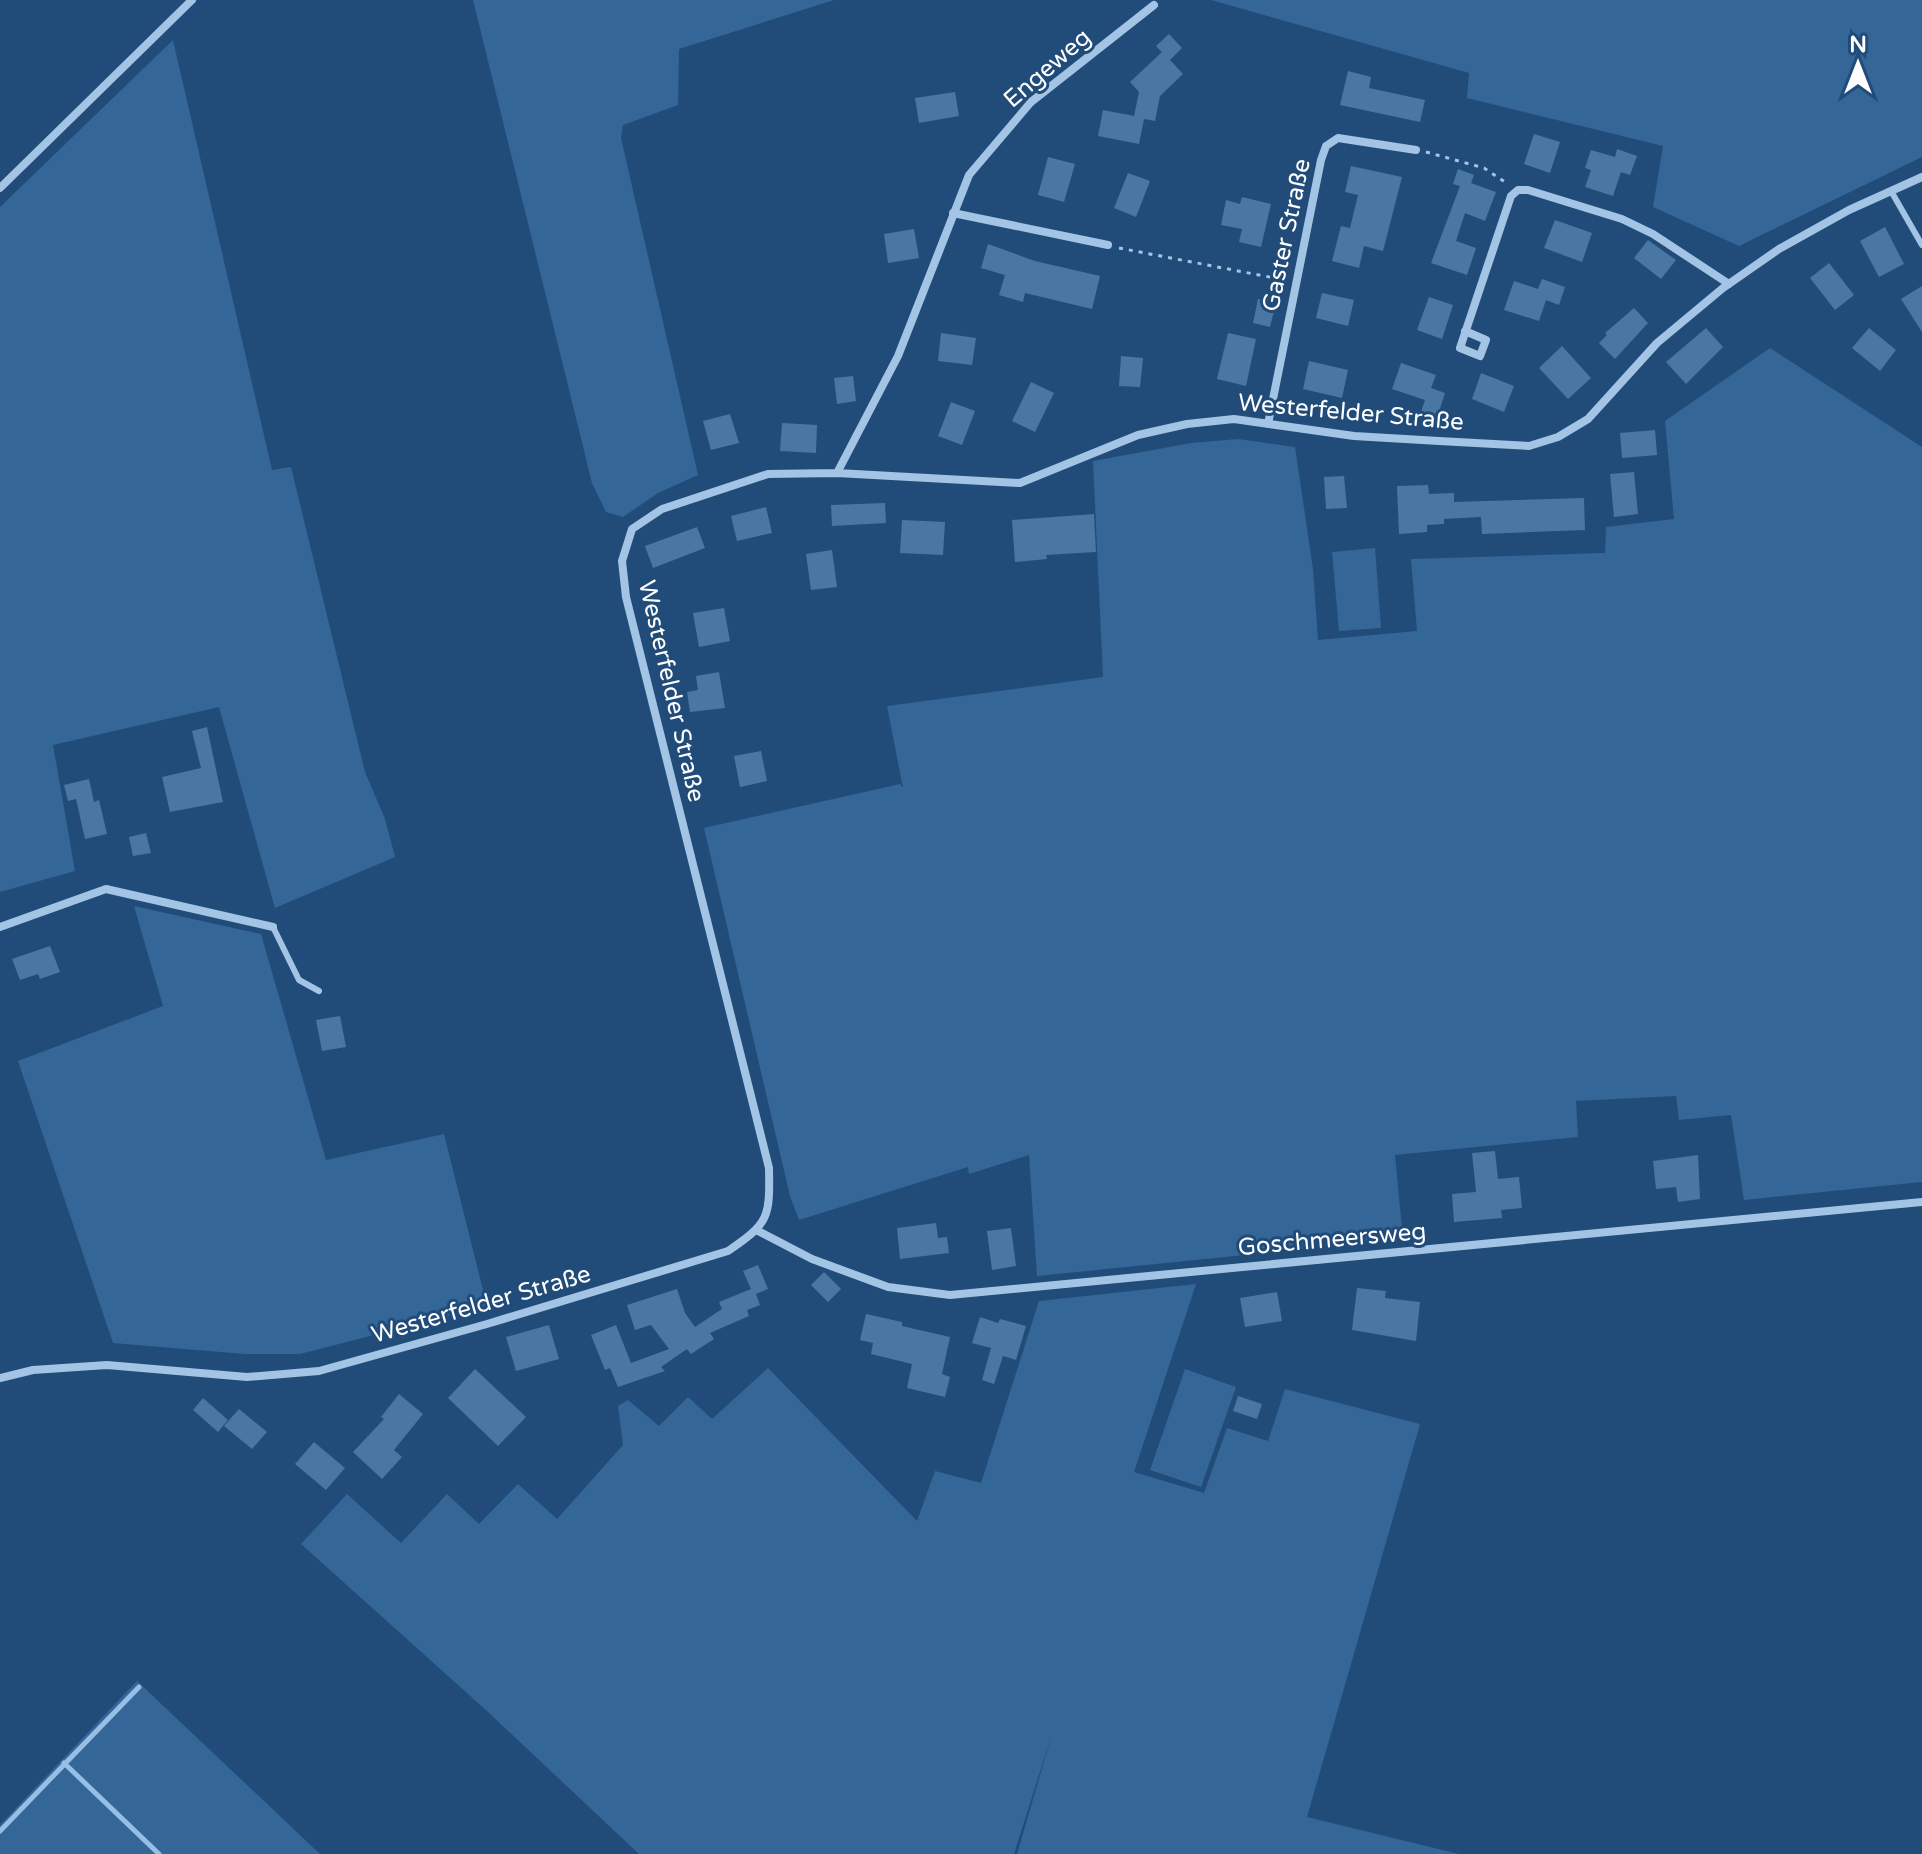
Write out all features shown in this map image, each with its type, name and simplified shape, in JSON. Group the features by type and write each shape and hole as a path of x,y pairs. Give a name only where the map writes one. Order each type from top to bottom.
{"street":[{"path":"0,188 192,0"},
{"name":"Engeweg","path":"837,473 898,356 969,175 1031,102 1154,5"},
{"name":"Gaster Straße","path":"1268,424 1326,146 1338,138 1416,150"},
{"name":"Westerfelder Straße","path":"0,1378 33,1370 107,1365 247,1377 319,1371 728,1251 758,1231 770,1205 769,1168 626,597 622,561 632,529 662,509 768,474 837,473 1020,483 1138,435 1187,424 1234,419 1354,436 1529,446 1558,437 1588,419 1657,343 1729,284 1779,249 1849,210 1922,177"},
{"path":"1465,331 1511,196 1518,190 1528,190 1622,219 1653,234 1729,284"},
{"path":"953,213 1108,245"},
{"path":"0,927 106,889 273,927"},
{"name":"Goschmeersweg","path":"758,1231 812,1259 888,1287 950,1295 1922,1202"}],"lane":[{"path":"1891,191 1922,245"},
{"path":"273,927 299,980 319,991"}],"path":[{"path":"1416,150 1484,168 1518,190"},
{"path":"1108,245 1296,282"}],"shaded area":[{"path":"473,0 834,0 679,49 678,105 623,125 621,138 698,475 658,493 623,517 606,512 592,483"},
{"path":"1211,0 1922,0 1922,157 1739,246 1653,207 1663,146 1467,98 1469,73"},
{"path":"173,40 272,470 291,467 365,772 385,819 395,857 275,908 219,707 53,745 75,871 0,892 0,207"},
{"path":"1770,348 1922,447 1922,1182 1744,1200 1731,1115 1679,1120 1676,1096 1576,1101 1578,1137 1395,1155 1403,1239 1037,1276 1029,1155 969,1174 968,1167 799,1220 790,1196 704,828 900,784 903,788 887,706 1103,677 1093,461 1191,443 1238,439 1295,447 1313,569 1318,640 1417,631 1411,559 1605,553 1606,527 1674,519 1665,421"},
{"path":"1375,548 1381,628 1339,631 1332,552"},
{"path":"134,906 261,934 326,1160 444,1134 487,1306 300,1354 245,1354 113,1343 18,1061 163,1006"},
{"path":"1196,1284 1134,1472 1204,1493 1227,1428 1268,1441 1285,1389 1420,1424 1307,1817 1459,1854 1017,1854 1052,1734 1014,1854 639,1854 487,1711 301,1544 347,1494 401,1543 447,1494 479,1524 518,1484 557,1519 623,1445 618,1406 628,1400 659,1426 688,1397 712,1419 768,1368 917,1521 935,1471 981,1483 1039,1301"},
{"path":"1185,1369 1236,1387 1201,1487 1150,1470"},
{"path":"137,1681 320,1854 0,1854 0,1825"}],"building":[{"path":"1169,34 1182,48 1170,60 1183,74 1160,96 1155,121 1144,119 1139,144 1098,136 1103,110 1134,116 1139,92 1130,82 1162,52 1156,46"},
{"path":"1348,71 1371,77 1369,88 1425,100 1420,122 1340,105"},
{"path":"955,92 959,116 919,123 915,98"},
{"path":"1534,134 1560,142 1550,173 1524,164"},
{"path":"1617,149 1637,156 1630,175 1621,172 1613,196 1585,187 1591,170 1585,168 1591,150 1615,157"},
{"path":"1048,157 1075,164 1064,202 1038,195"},
{"path":"1351,166 1402,177 1383,251 1364,246 1359,268 1332,261 1341,226 1350,228 1358,195 1345,192"},
{"path":"1458,169 1474,175 1471,183 1496,192 1485,221 1465,213 1456,241 1476,248 1467,275 1431,263 1460,186 1453,184"},
{"path":"1128,173 1150,181 1136,217 1114,208"},
{"path":"1242,197 1271,204 1261,247 1239,242 1242,229 1221,225 1226,200 1240,204"},
{"path":"1555,220 1592,233 1582,262 1544,248"},
{"path":"1885,227 1904,264 1879,277 1860,241"},
{"path":"914,229 919,258 888,263 884,234"},
{"path":"1648,240 1676,260 1661,279 1634,258"},
{"path":"988,244 1035,261 1100,276 1092,309 1025,293 1023,302 999,295 1005,275 981,268"},
{"path":"1829,263 1854,295 1835,310 1810,278"},
{"path":"1542,279 1565,287 1559,305 1546,300 1539,321 1504,310 1514,281 1538,289"},
{"path":"1922,286 1922,332 1901,299"},
{"path":"1322,293 1354,300 1348,326 1316,318"},
{"path":"1429,297 1453,305 1442,339 1417,330"},
{"path":"1258,299 1276,303 1270,327 1253,323"},
{"path":"1634,308 1648,323 1615,359 1599,343 1607,335 1605,333"},
{"path":"1706,328 1723,347 1686,384 1666,362"},
{"path":"1869,328 1896,350 1880,371 1852,348"},
{"path":"941,333 976,338 972,365 938,361"},
{"path":"1228,333 1256,339 1246,386 1217,379"},
{"path":"1562,346 1591,378 1568,399 1539,368"},
{"path":"1121,356 1143,358 1140,387 1119,386"},
{"path":"1309,361 1348,370 1342,398 1303,389"},
{"path":"1401,363 1436,375 1431,388 1445,393 1437,418 1421,412 1425,400 1392,389"},
{"path":"1481,373 1514,386 1504,412 1472,399"},
{"path":"853,376 856,401 837,404 834,378"},
{"path":"1031,382 1054,393 1035,432 1012,421"},
{"path":"951,402 975,411 962,445 938,436"},
{"path":"730,414 739,443 711,450 703,421"},
{"path":"782,423 817,425 816,453 780,451"},
{"path":"1655,430 1657,455 1622,458 1620,433"},
{"path":"1634,472 1638,514 1614,517 1610,474"},
{"path":"1344,476 1347,508 1326,509 1324,477"},
{"path":"1428,485 1429,494 1454,493 1454,502 1584,498 1585,530 1482,534 1481,517 1444,519 1444,524 1427,525 1427,532 1399,534 1397,486"},
{"path":"885,503 886,523 832,526 831,505"},
{"path":"766,507 772,533 737,541 731,516"},
{"path":"1094,514 1096,552 1046,555 1047,559 1015,562 1012,520"},
{"path":"902,520 945,522 943,555 900,553"},
{"path":"697,527 705,548 653,568 645,546"},
{"path":"832,550 837,587 811,590 806,554"},
{"path":"724,608 730,641 699,647 693,613"},
{"path":"719,672 725,708 690,712 687,692 698,690 696,676"},
{"path":"207,727 223,802 170,812 162,777 201,768 192,731"},
{"path":"761,751 767,781 740,787 734,756"},
{"path":"89,779 94,802 99,800 107,834 85,839 76,799 68,801 64,785"},
{"path":"146,833 151,853 133,856 129,837"},
{"path":"50,946 60,972 40,979 38,974 20,980 12,959"},
{"path":"340,1016 346,1047 322,1051 316,1020"},
{"path":"1495,1151 1498,1179 1519,1177 1522,1208 1501,1210 1502,1218 1454,1222 1452,1194 1476,1192 1472,1153"},
{"path":"1698,1155 1700,1199 1678,1202 1676,1187 1656,1189 1653,1161"},
{"path":"936,1223 938,1238 947,1237 949,1253 900,1259 897,1228"},
{"path":"1011,1228 1016,1266 992,1270 987,1231"},
{"path":"758,1265 768,1289 756,1294 760,1305 747,1310 749,1316 710,1333 714,1339 691,1354 687,1349 661,1367 665,1371 618,1387 610,1368 605,1370 591,1335 616,1325 631,1363 669,1349 651,1325 635,1330 627,1305 677,1289 685,1313 695,1327 722,1309 719,1302 751,1289 743,1271"},
{"path":"824,1272 841,1289 828,1302 811,1285"},
{"path":"1357,1288 1386,1291 1385,1298 1420,1302 1416,1341 1352,1330"},
{"path":"1277,1292 1282,1321 1245,1327 1240,1298"},
{"path":"866,1314 950,1337 942,1374 950,1377 945,1397 907,1388 912,1364 871,1354 873,1343 860,1340"},
{"path":"980,1317 998,1323 1000,1319 1026,1326 1016,1360 1003,1356 994,1384 982,1380 991,1348 972,1343"},
{"path":"549,1325 559,1359 516,1371 506,1337"},
{"path":"475,1369 526,1417 498,1446 448,1398"},
{"path":"399,1394 423,1414 394,1450 402,1457 382,1479 353,1452 384,1419 381,1417"},
{"path":"1238,1396 1262,1404 1257,1419 1233,1411"},
{"path":"203,1398 228,1420 218,1432 193,1410"},
{"path":"239,1409 267,1432 252,1449 224,1426"},
{"path":"314,1442 345,1468 326,1490 295,1464"}],"waterway":[{"path":"0,1831 139,1687"},
{"path":"64,1763 159,1854"}]}
